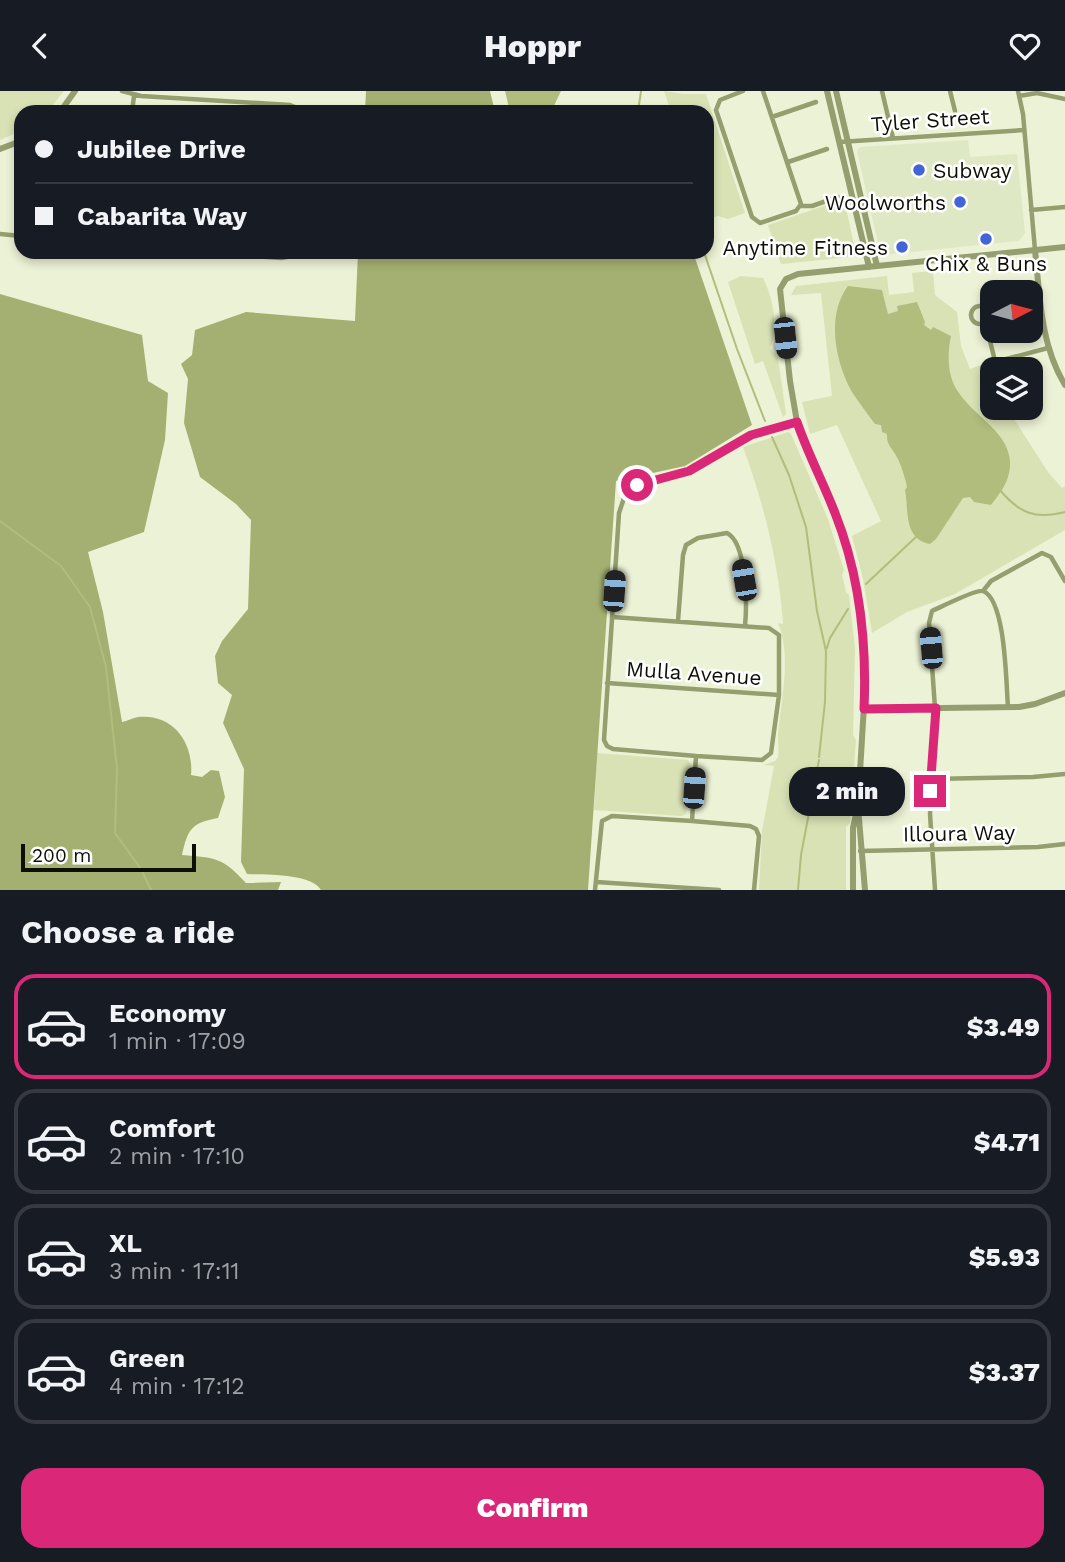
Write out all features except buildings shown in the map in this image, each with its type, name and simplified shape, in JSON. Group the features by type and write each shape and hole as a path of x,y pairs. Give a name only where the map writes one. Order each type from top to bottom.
{"street":[{"path":"122,91 134,96 290,105"},
{"path":"743,91 720,100 716,110 752,217 756,221 764,222 796,211 800,206 764,91"},
{"path":"827,91 843,141 873,267"},
{"path":"836,91 843,141"},
{"path":"882,91 893,138"},
{"path":"950,91 955,111"},
{"path":"1065,99 1037,93 1019,94 1048,348 1065,385"},
{"path":"133,105 134,96"},
{"path":"772,117 816,102"},
{"name":"Tyler Street","path":"843,141 1024,130"},
{"path":"788,162 827,149"},
{"path":"800,206 812,206 838,197"},
{"path":"1031,210 1065,207"},
{"path":"865,890 858,805 864,709 864,640 852,566 835,513 797,422 781,296 782,283 798,274 1065,247"},
{"path":"1014,357 1048,348"},
{"path":"612,617 769,628 779,635 779,695 772,750 765,759 613,750 607,746 604,740 607,683 620,506 628,491 643,482 695,469 758,432 797,422"},
{"path":"678,621 682,555 686,545 698,538 727,533 735,540 741,562 747,602 745,626"},
{"path":"935,890 931,779 936,708 929,616 936,609 971,593 983,591 991,581 1042,553 1051,557 1065,581"},
{"path":"983,591 1000,618 1008,707"},
{"name":"Mulla Avenue","path":"607,683 779,695"},
{"path":"864,709 1028,706 1065,694"},
{"path":"692,821 696,755"},
{"path":"931,779 1033,778 1065,774"},
{"path":"853,890 853,828 858,805"},
{"path":"595,890 600,826 605,818 612,816 750,826 756,829 759,836 754,890"},
{"name":"Illoura Way","path":"852,852 1065,844"},
{"path":"596,882 719,890"}],"shaded area":[{"path":"0,91 64,91 53,105 14,105 14,134 0,140"},
{"path":"366,91 490,91 493,105 365,105"},
{"path":"505,91 561,91 554,105 508,105"},
{"path":"664,91 706,94 710,105 669,105"},
{"path":"714,118 745,213 728,219 714,217"},
{"path":"968,140 970,157 1017,154 1025,233 1019,241 883,255 880,252 857,151 860,147"},
{"path":"844,199 855,249 850,257 781,264 768,225"},
{"path":"358,259 695,259 752,425 685,466 616,481 588,890 321,890 308,880 247,874 241,862 244,769 223,723 232,695 218,683 215,656 222,641 248,609 251,520 236,504 200,477 184,423 188,379 181,364 192,355 195,330 246,312 355,321"},
{"path":"933,271 935,295 957,312 961,346 970,369 980,365 980,420 1015,420 1048,472 1062,488 1065,486 1065,530 955,594 907,612 872,633 852,536 881,521 837,425 810,434 802,402 832,396 821,293 791,295 796,286 887,276 889,295 914,292 912,273"},
{"path":"741,276 763,278 770,294 774,331 770,348 778,358 786,414 783,417 763,361 755,364 728,282"},
{"path":"848,286 882,290 888,314 898,311 897,306 917,302 924,325 951,336 949,365 955,387 980,416 980,420 985,420 995,430 1008,451 1008,477 991,505 974,502 970,497 963,498 930,544 921,541 911,530 905,490 907,487 887,434 882,432 881,425 875,424 855,396 841,367 835,324 841,298"},
{"path":"0,294 142,335 148,381 168,393 165,440 144,532 88,552 103,612 122,722 138,717 150,717 171,725 185,742 189,752 191,775 202,777 211,770 219,771 225,797 218,818 202,822 192,829 182,855 218,860 246,883 281,882 278,890 0,890"},
{"path":"788,432 828,519 849,595 855,648 853,735 856,740 850,823 846,827 846,890 759,890 762,831 774,766 763,765 775,761 778,757 785,664 778,623 783,624 774,555 764,511 743,447"},
{"path":"597,753 688,760 690,763 686,814 681,816 594,810"}],"waterway":[{"path":"639,105 641,91"},
{"path":"706,259 765,421"},
{"path":"772,437 789,475 806,527 817,611 826,651 825,702 819,757"},
{"path":"999,489 1028,513 1045,515 1065,512"},
{"path":"0,521 61,566 90,607 106,667 117,769 115,833 141,869 151,890"},
{"path":"866,584 917,536"},
{"path":"827,648 848,609"},
{"path":"798,890 801,855 819,760"}],"place":[{"name":"Subway","path":"919,170"},
{"name":"Woolworths","path":"960,202"},
{"name":"Chix & Buns","path":"986,239"},
{"name":"Anytime Fitness","path":"902,247"}],"route":[{"path":"637,485 695,469 751,435 797,422 835,513 852,566 862,615 864,709 936,708 930,791"}]}
